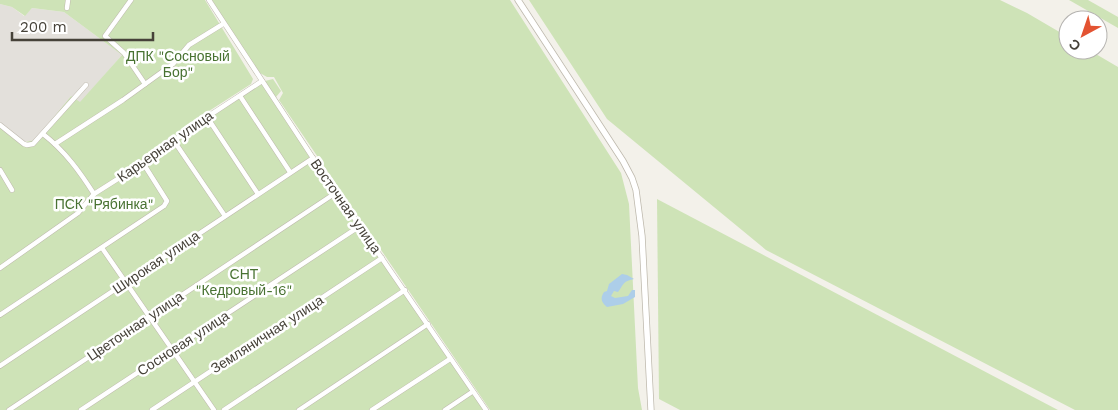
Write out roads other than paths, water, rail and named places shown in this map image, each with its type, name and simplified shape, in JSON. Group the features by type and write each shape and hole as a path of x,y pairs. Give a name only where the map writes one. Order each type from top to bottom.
{"street":[{"path":"67,8 68,0"},
{"path":"131,0 105,36 124,52 145,84"},
{"name":"Восточная улица","path":"209,0 223,24 313,158 486,410"},
{"path":"518,0 623,161 632,178 638,201 642,236 651,410"},
{"path":"55,144 173,64 189,45 223,24"},
{"name":"Карьерная улица","path":"0,268 78,213 94,194 142,164 207,117 262,81"},
{"path":"0,125 27,145 30,145 36,142 86,85"},
{"path":"240,96 290,172"},
{"path":"207,117 258,194"},
{"path":"43,134 77,167 94,194"},
{"path":"174,142 225,216"},
{"name":"Широкая улица","path":"0,366 313,158"},
{"path":"0,315 167,204 167,201 142,164"},
{"path":"0,170 12,190"},
{"name":"Цветочная улица","path":"9,410 337,192"},
{"name":"Сосновая улица","path":"80,410 360,226"},
{"path":"102,248 214,410"},
{"name":"Земляничная улица","path":"152,410 382,258"},
{"path":"224,410 404,290"},
{"path":"299,410 428,324"},
{"path":"372,410 450,358"},
{"path":"445,410 472,392"}],"water":[{"path":"622,274 634,279 626,282 618,292 614,291 611,296 615,298 628,296 632,290 635,290 635,297 623,304 607,307 602,300 603,294 607,291 609,284"}],"park label":[{"name":"ДПК \"Сосновый Бор\"","path":"178,64"},
{"name":"ПСК \"Рябинка\"","path":"104,204"},
{"name":"СНТ \"Кедровый-16\"","path":"244,282"}]}
